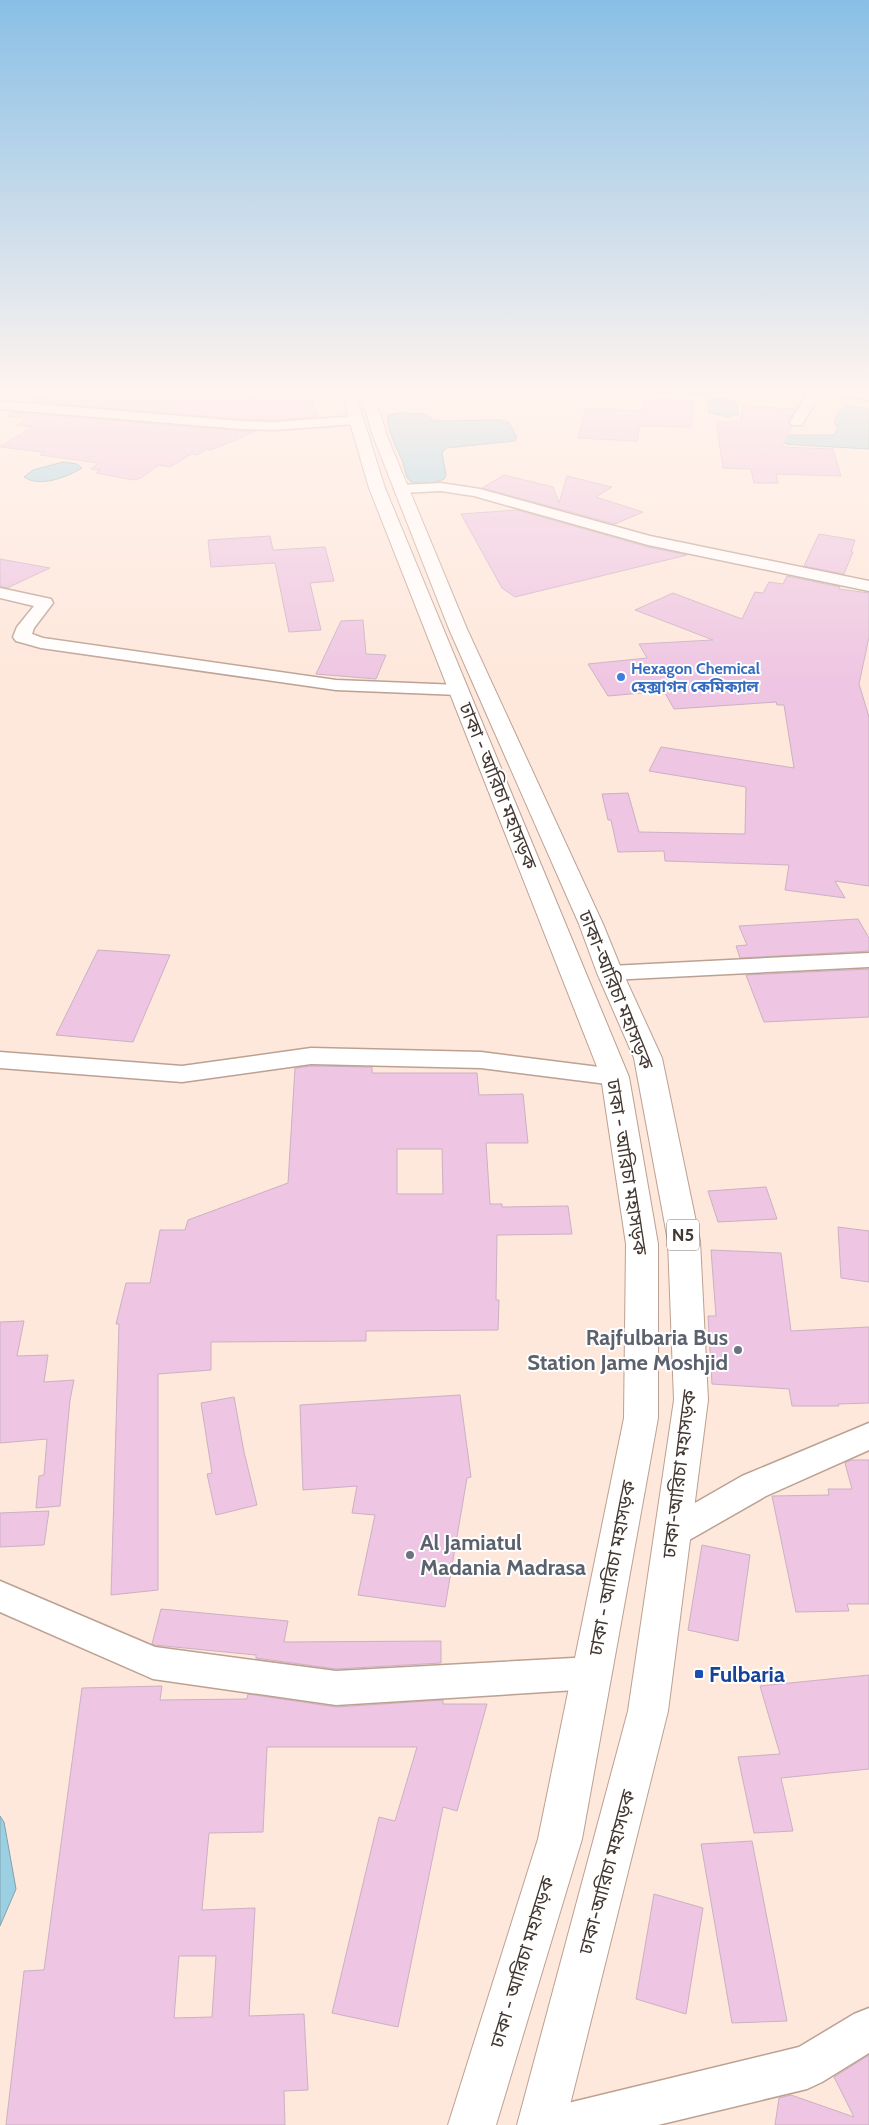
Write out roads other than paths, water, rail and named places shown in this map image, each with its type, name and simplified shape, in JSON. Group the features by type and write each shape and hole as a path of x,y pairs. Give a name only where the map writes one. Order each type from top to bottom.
{"highway":[{"name":"ঢাকা - আরিচা মহাসড়ক","path":"376,488 615,1077 642,1244 641,1418 560,1839 472,2125"},
{"name":"ঢাকা-আরিচা মহাসড়ক","path":"401,489 458,629 591,924 610,973 648,1058 684,1241 691,1400 648,1711 541,2125"}],"street":[{"path":"401,489 418,488"},
{"path":"449,488 476,492 648,540 869,586"},
{"path":"0,593 45,603 26,627 22,637 40,643 206,665 336,685 459,690"},
{"path":"610,973 869,960"},
{"path":"0,1060 182,1074 311,1056 481,1060 615,1077"},
{"path":"672,1533 754,1486 869,1436"},
{"path":"0,1596 153,1663 336,1688 592,1673"},
{"path":"568,2125 807,2067 869,2029"}],"water":[{"path":"0,1816 4,1822 16,1889 0,1926"}],"place":[{"name":"Hexagon Chemical হেক্সাগন কেমিক্যাল","path":"621,677"},
{"name":"Rajfulbaria Bus Station Jame Moshjid","path":"738,1350"},
{"name":"Al Jamiatul Madania Madrasa","path":"410,1555"},
{"name":"Fulbaria","path":"699,1674"}]}
